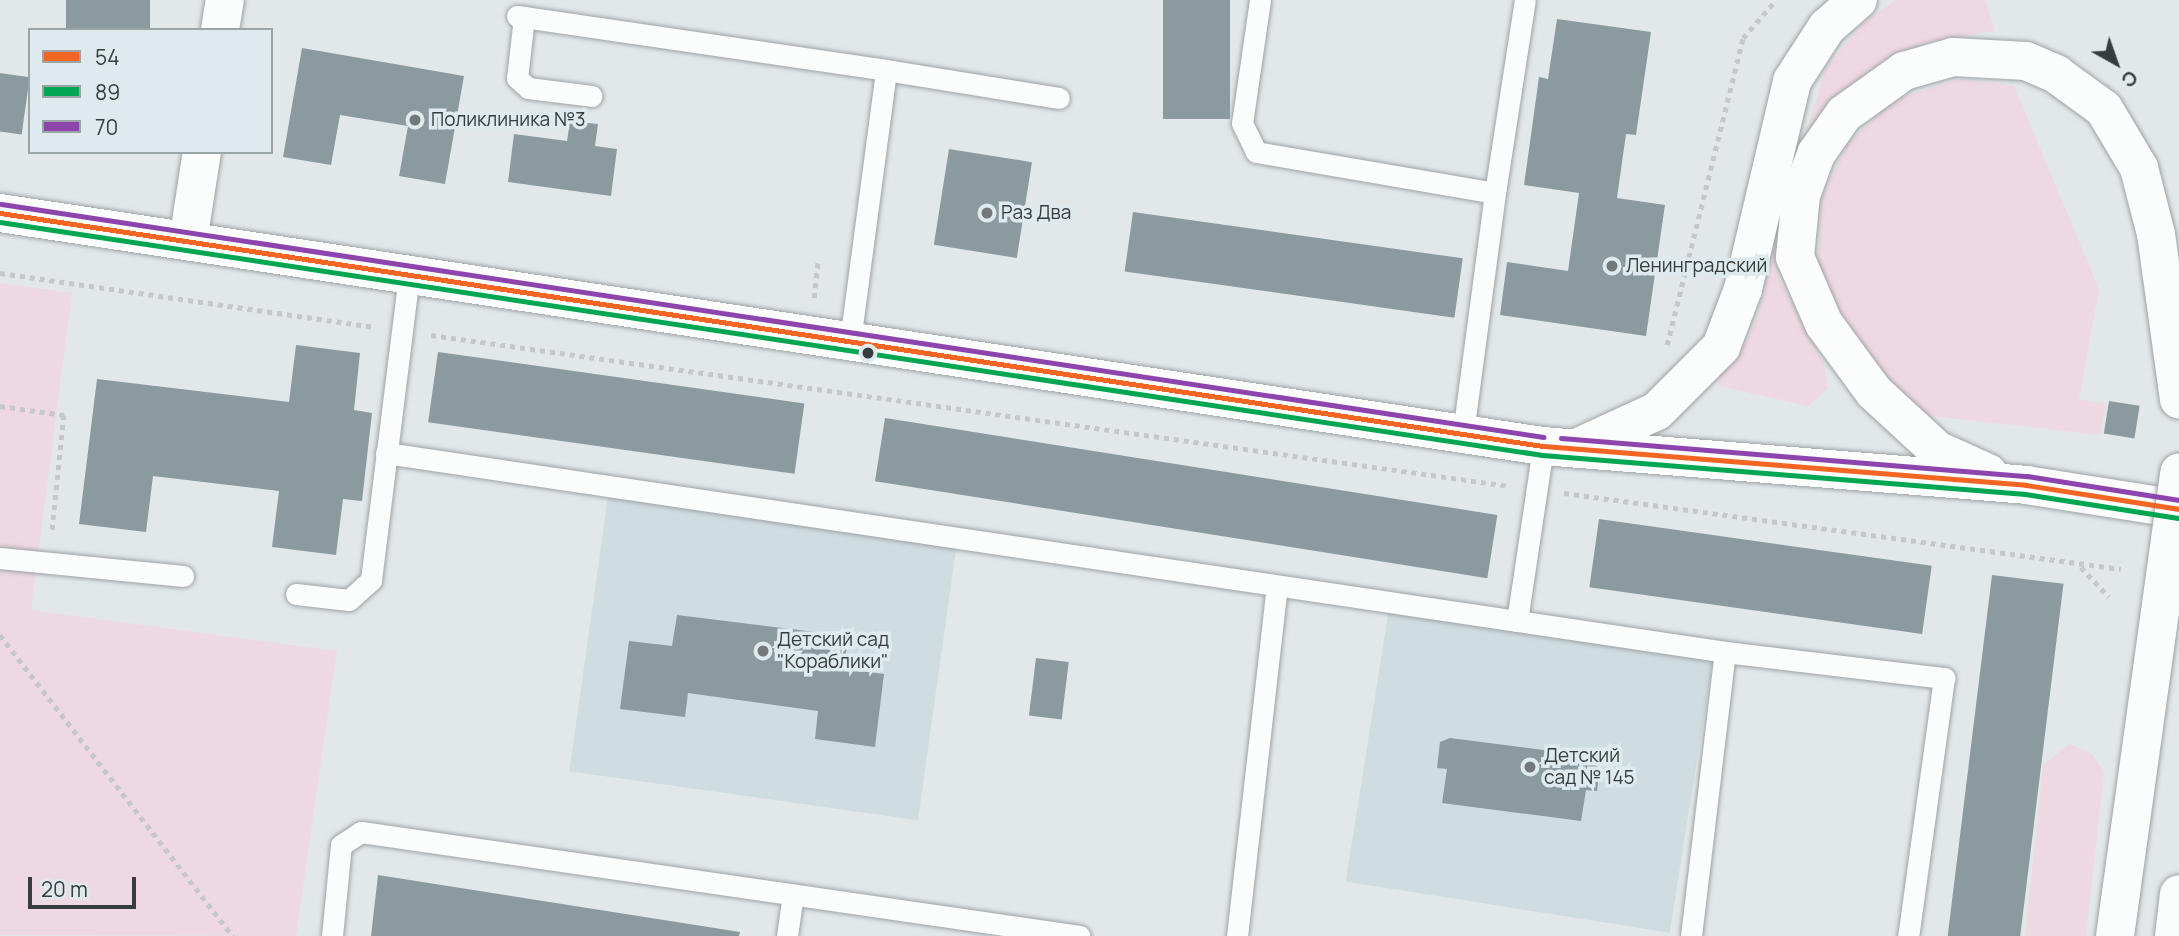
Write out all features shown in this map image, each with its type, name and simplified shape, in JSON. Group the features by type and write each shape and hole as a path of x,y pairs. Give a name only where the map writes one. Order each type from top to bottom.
{"main road":[{"path":"220,28 225,0"},
{"path":"1551,447 1600,442 1637,423 1704,369 1732,326 1791,82 1827,27 1858,0"},
{"path":"2026,485 1937,450 1874,392 1811,299 1796,257 1796,222 1822,144 1844,114 1884,83 1927,62 1977,55 2026,61 2056,74 2104,109 2138,168 2156,234 2179,400"},
{"path":"188,241 202,154"},
{"path":"0,213 1551,447 2026,485 2179,509"},
{"path":"2115,936 2179,472"},
{"path":"2174,936 2179,894"}],"lane":[{"path":"1260,0 1242,123 1256,152 1495,193"},
{"path":"1463,434 1495,193 1525,0"},
{"path":"592,96 528,89 517,78 520,17 1059,98"},
{"path":"850,341 886,70"},
{"path":"296,594 349,600 371,580 409,275"},
{"path":"1517,621 1536,489 1551,447"},
{"path":"386,453 1725,652 1944,678 1908,936"},
{"path":"0,558 49,558 183,576"},
{"path":"1237,936 1277,586"},
{"path":"1691,936 1725,652"},
{"path":"332,936 341,845 353,832 1080,936"},
{"path":"787,936 793,894"}],"path":[{"path":"1660,354 1667,347 1743,38 1776,0"},
{"path":"0,273 2080,566 2121,569"},
{"path":"0,406 64,415 49,558"},
{"path":"2080,566 2109,597"},
{"path":"0,635 233,936"}],"shaded area":[{"path":"1896,0 1985,0 1995,31 1931,41 1891,59 1804,143 1825,69 1863,23"},
{"path":"1960,79 2014,86 2099,289 2079,399 2106,404 2100,435 1922,415 1852,337 1818,270 1821,198 1848,143 1896,99"},
{"path":"1775,241 1777,274 1824,363 1828,388 1808,406 1720,386 1718,377 1749,336 1759,312"},
{"path":"0,283 72,293 31,610 337,651 296,936 0,935"},
{"name":"Детский сад \"Кораблики\"","path":"610,482 959,531 918,820 569,771"},
{"name":"Детский сад № 145","path":"1390,602 1714,653 1670,933 1346,882"},
{"path":"2069,744 2092,754 2104,772 2086,936 2025,936 2043,765"}],"building":[{"path":"66,0 150,0 150,28 66,28"},
{"path":"1163,0 1230,0 1230,119 1163,119"},
{"path":"1557,19 1651,32 1636,135 1626,134 1617,198 1665,205 1646,336 1500,315 1507,262 1568,271 1579,193 1524,185 1539,77 1548,79"},
{"name":"Поликлиника №3","path":"302,48 464,76 445,184 399,176 408,126 340,115 331,165 283,157"},
{"path":"0,73 28,77 22,135 0,132"},
{"path":"570,121 598,124 595,146 617,149 611,196 508,182 514,134 567,141"},
{"path":"949,149 1032,162 1017,258 934,245"},
{"path":"1133,212 1463,258 1454,318 1125,271"},
{"path":"296,345 360,353 354,410 372,413 362,501 343,499 336,555 272,547 279,491 153,476 146,532 79,524 97,379 289,402"},
{"path":"438,352 804,403 795,474 428,422"},
{"path":"2109,401 2140,406 2134,438 2104,434"},
{"path":"885,418 1497,515 1487,578 875,481"},
{"path":"1599,519 1932,566 1922,634 1589,587"},
{"path":"1992,575 2063,584 2020,936 1948,936"},
{"path":"677,615 848,636 844,669 884,674 875,747 815,739 818,711 688,693 685,717 620,709 629,641 672,646"},
{"path":"1036,658 1069,662 1062,720 1029,716"},
{"path":"1450,738 1590,756 1589,763 1600,764 1597,791 1586,790 1581,821 1442,803 1447,769 1437,768 1440,742"},
{"path":"378,875 740,932 739,936 371,936"}],"transit line":[{"name":"70","path":"1,204 1544,437"},
{"name":"54","path":"0,213 1543,446 2026,485 2179,509"},
{"name":"89","path":"0,222 1542,455 2025,494 2178,518"},
{"name":"70","path":"1561,438 2027,476 2179,500"}],"place":[{"name":"Поликлиника №3","path":"415,120"},
{"name":"Раз Два","path":"987,213"},
{"name":"Ленинградский","path":"1612,266"},
{"name":"Детский сад \"Кораблики\"","path":"763,651"},
{"name":"Детский сад № 145","path":"1530,767"}]}
